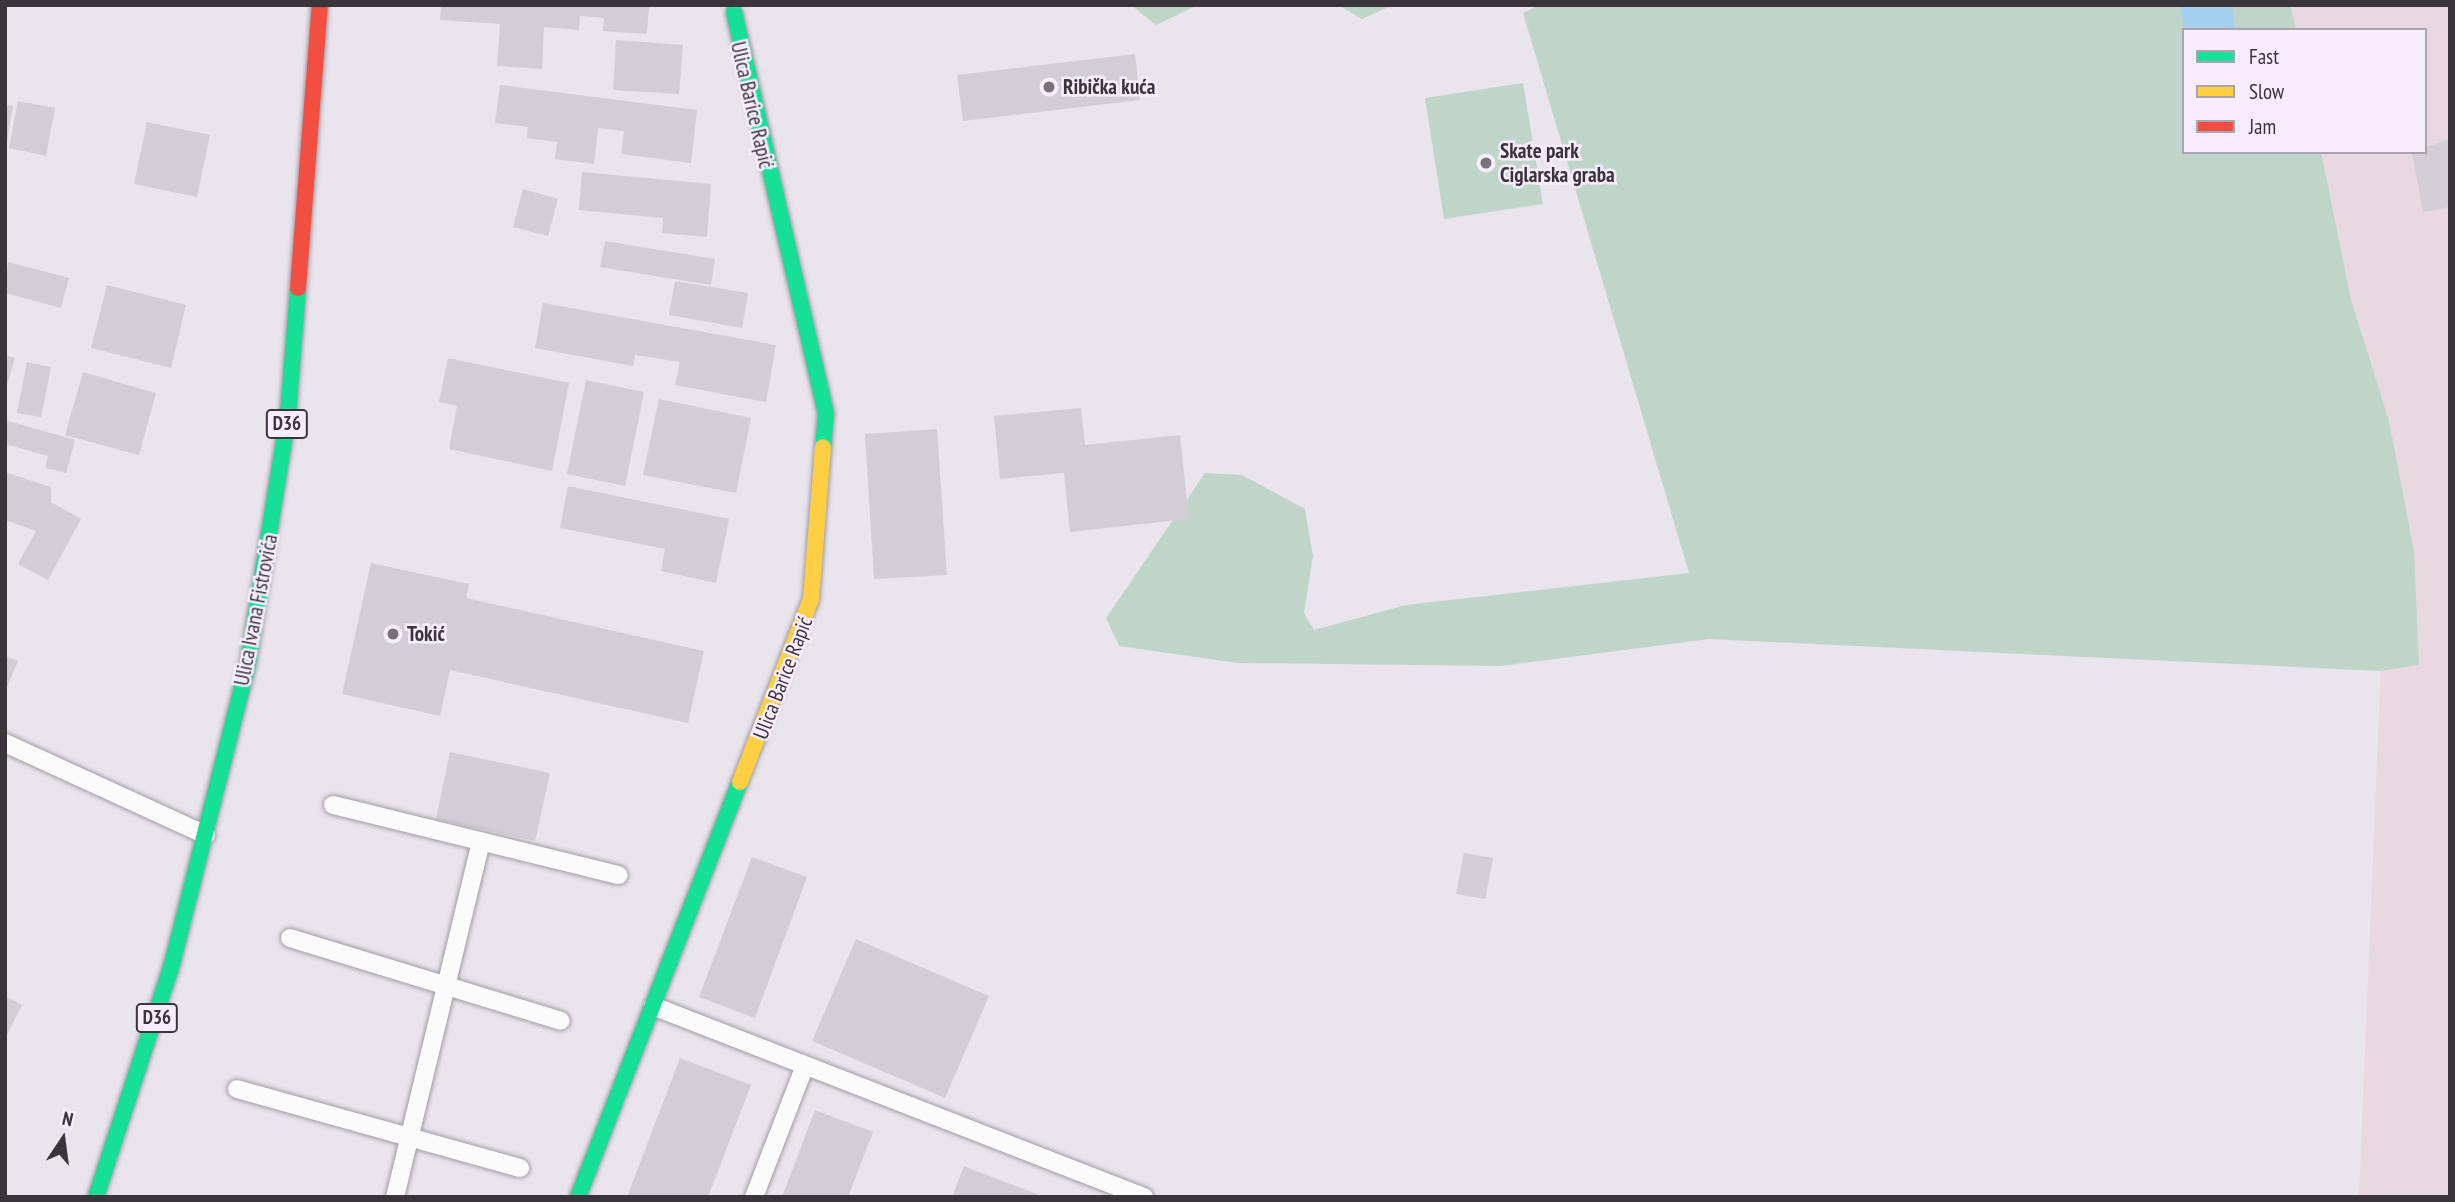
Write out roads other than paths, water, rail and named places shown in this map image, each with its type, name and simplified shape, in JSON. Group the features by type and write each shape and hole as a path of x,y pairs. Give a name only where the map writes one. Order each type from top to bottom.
{"street":[{"name":"Ulica Ivana Fistrovića","path":"96,1197 144,1063 206,835 247,663 288,415 320,5"},
{"name":"Ulica Barice Rapić","path":"578,1197 809,614 827,422 734,12"}],"lane":[{"path":"5,743 206,835"},
{"path":"333,805 619,875"},
{"path":"395,1197 481,841"},
{"path":"290,939 561,1021"},
{"path":"653,1006 804,1068 1144,1197"},
{"path":"754,1197 804,1068"},
{"path":"237,1089 520,1168"}],"water":[{"path":"2181,5 2232,5 2235,28 2183,28"}],"place":[{"name":"Ribička kuća","path":"1049,87"},
{"name":"Skate park Ciglarska graba","path":"1486,163"},
{"name":"Tokić","path":"393,634"}]}
